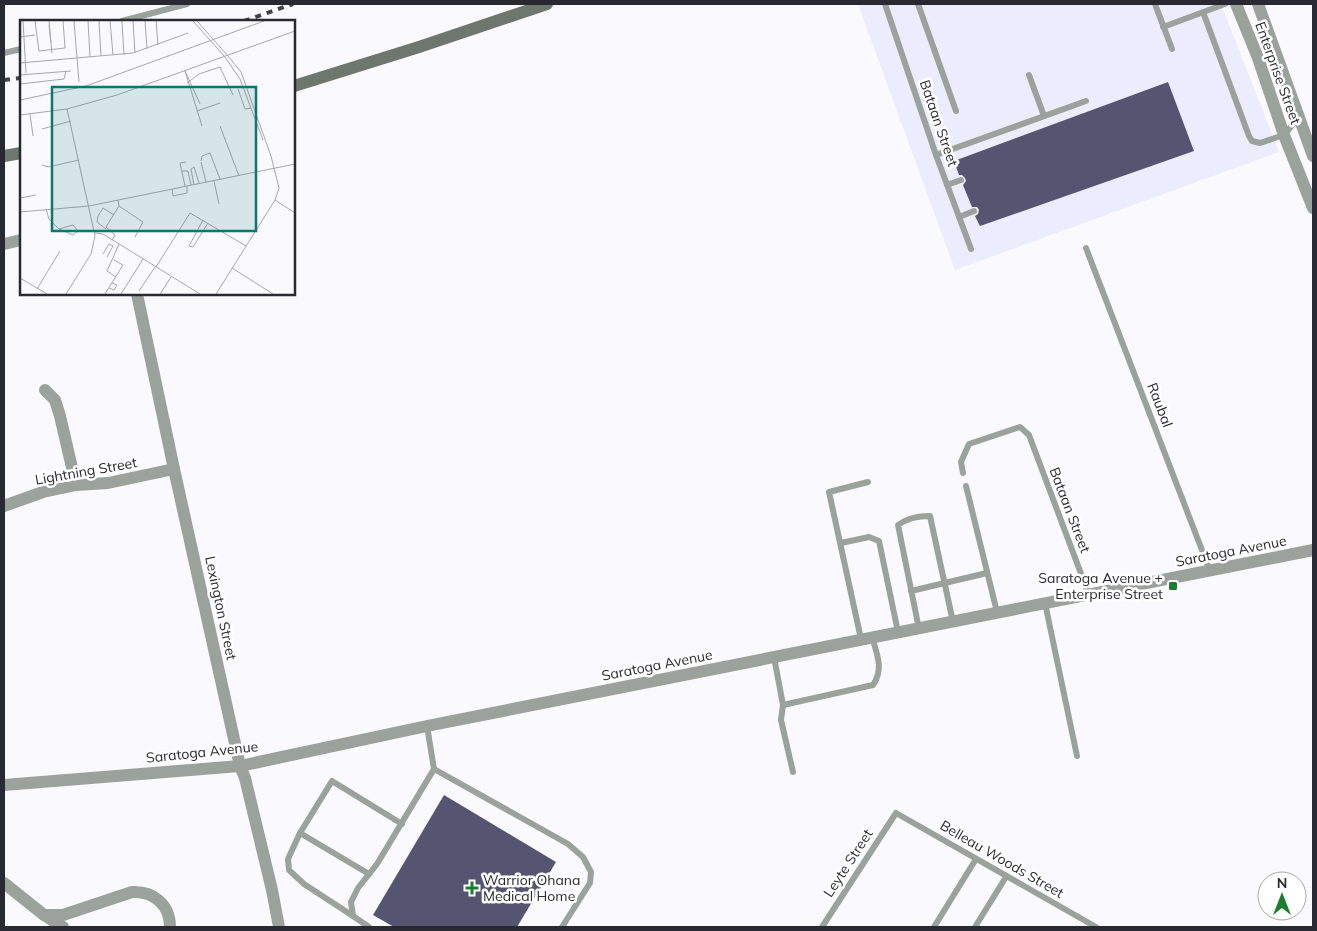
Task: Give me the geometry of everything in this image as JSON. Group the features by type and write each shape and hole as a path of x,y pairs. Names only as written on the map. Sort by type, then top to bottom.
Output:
{"main road":[{"path":"295,86 419,48 547,4"},
{"path":"4,156 20,153"}],"street":[{"name":"Enterprise Street","path":"1236,4 1258,58 1284,135 1313,208"},
{"name":"Enterprise Street","path":"1258,4 1313,156"},
{"path":"4,244 20,240"},
{"name":"Lexington Street","path":"137,295 240,766 272,890 279,927"},
{"path":"44,390 55,400 76,486"},
{"name":"Lightning Street","path":"4,506 43,492 108,483 174,469"},
{"name":"Saratoga Avenue","path":"4,785 240,766 427,726 1313,550"},
{"path":"4,883 44,915 63,927"},
{"path":"44,915 63,915 132,892 138,892 151,894 162,902 168,913 170,927"}],"lane":[{"path":"126,20 187,4"},
{"name":"Bataan Street","path":"885,4 936,156 971,249"},
{"path":"918,4 956,111"},
{"path":"1155,4 1172,49"},
{"path":"1164,27 1225,4"},
{"path":"1204,12 1250,139 1260,144 1284,135 1299,117"},
{"path":"4,53 20,49"},
{"path":"1029,75 1044,116"},
{"path":"936,156 1086,101"},
{"path":"947,185 961,180"},
{"path":"959,217 974,211"},
{"name":"Raubal","path":"1086,248 1210,571"},
{"name":"Bataan Street","path":"963,473 961,462 969,444 1020,427 1029,435 1089,595"},
{"path":"783,704 873,685 877,680 880,667 867,638 829,492 868,482"},
{"path":"966,486 997,612"},
{"path":"919,629 898,525 903,521 920,516 930,516 953,622"},
{"path":"841,543 869,537 879,541 898,632"},
{"path":"911,591 988,573"},
{"path":"1045,603 1077,756"},
{"path":"774,657 783,704 782,720 793,772"},
{"path":"353,916 351,902 358,888 377,864 434,769 427,726"},
{"path":"434,769 568,844 583,857 591,872 590,883 562,927"},
{"path":"369,927 304,884 289,870 288,859 300,833 332,781 402,824"},
{"name":"Belleau Woods Street","path":"896,813 1096,927"},
{"name":"Leyte Street","path":"822,927 896,813"},
{"path":"300,833 369,874"},
{"path":"934,927 976,859"},
{"path":"975,927 1006,877"}],"shaded area":[{"path":"858,4 1221,4 1279,152 955,270"}],"building":[{"path":"1168,82 1194,151 980,226 975,216 979,210 977,207 972,207 963,185 966,181 965,178 959,175 954,161"},
{"path":"444,795 556,862 517,927 394,927 373,915"}],"railway":[{"path":"247,20 293,4"},
{"path":"4,80 20,78"}],"place":[{"name":"Saratoga Avenue + Enterprise Street","path":"1173,586"},
{"name":"Warrior Ohana Medical Home","path":"472,888"}]}
